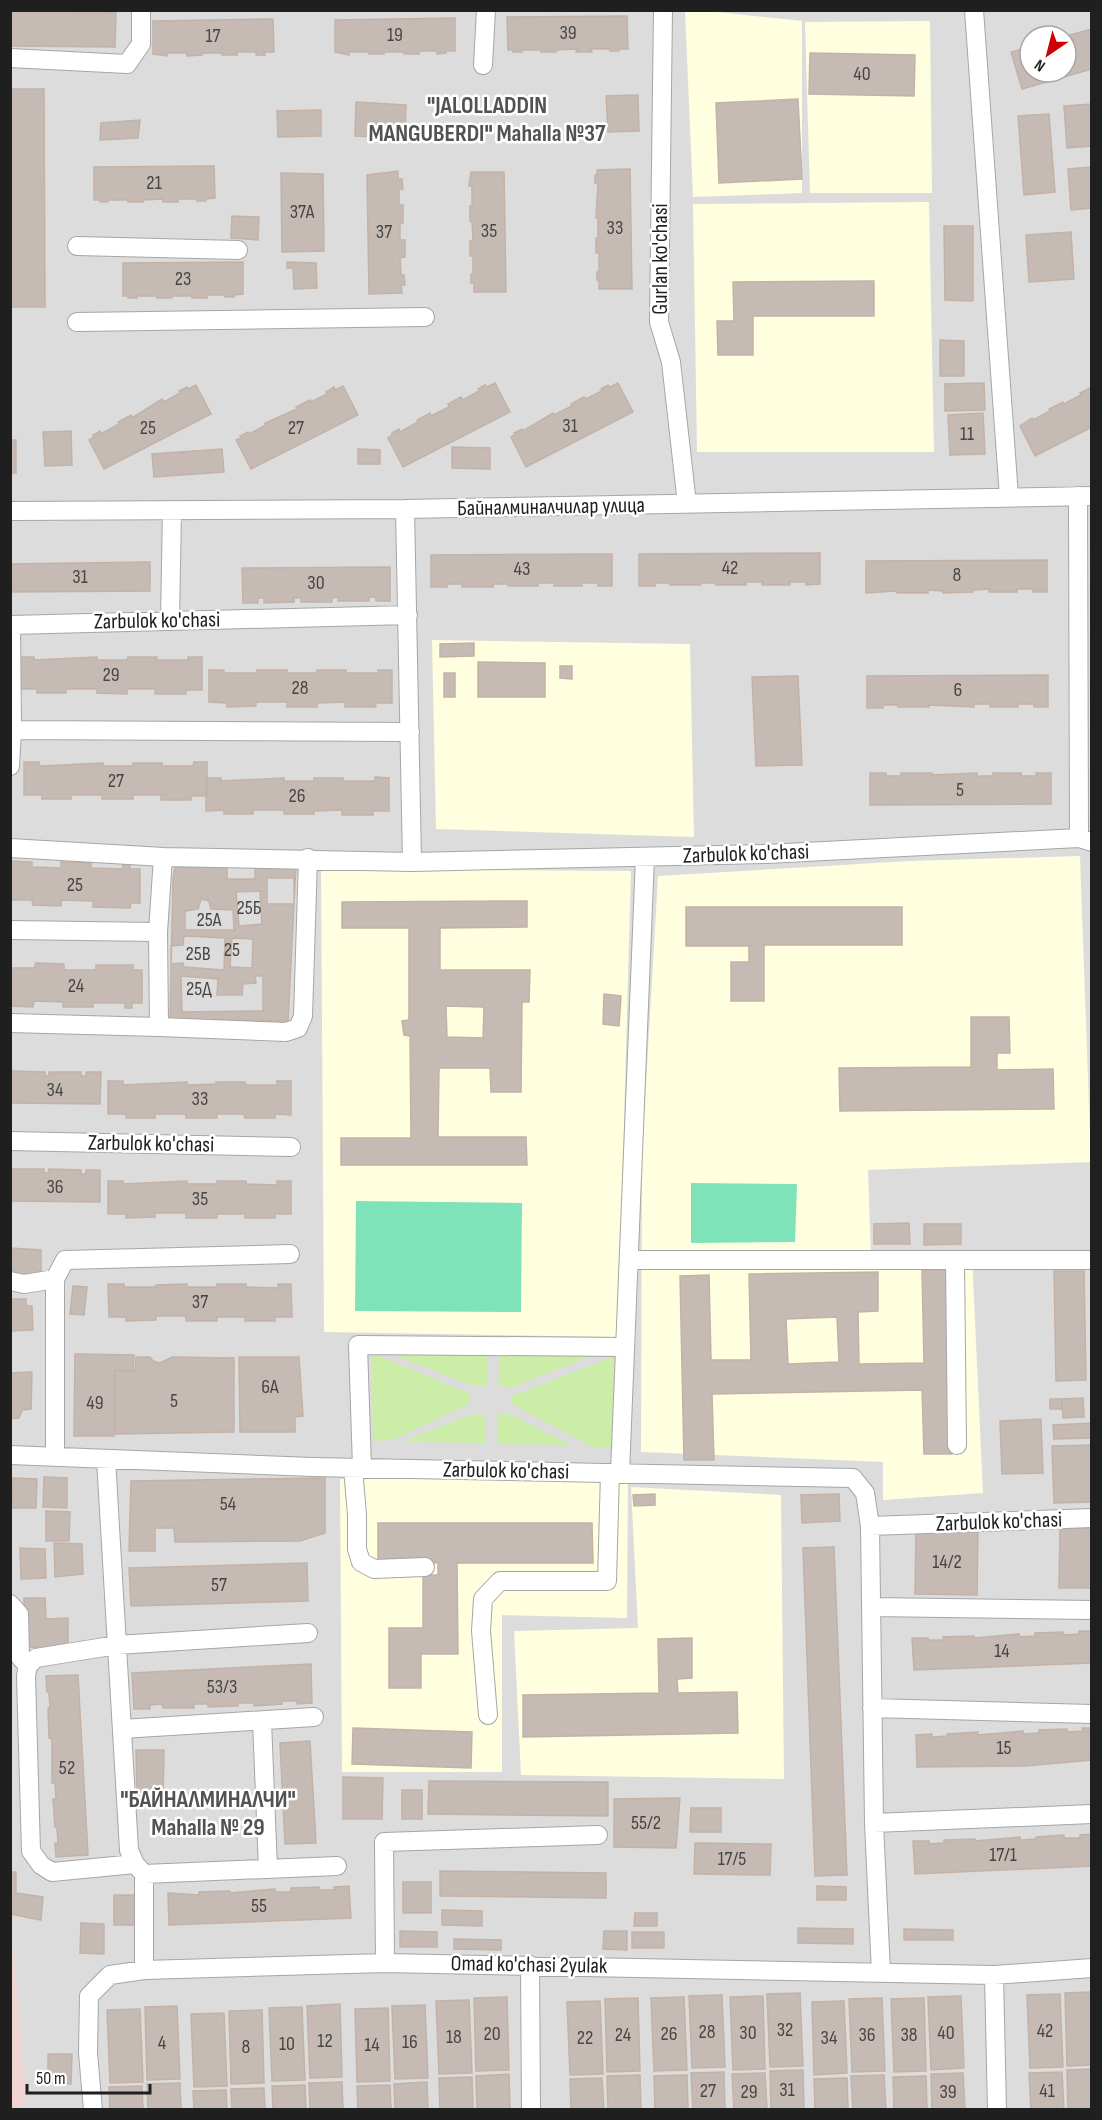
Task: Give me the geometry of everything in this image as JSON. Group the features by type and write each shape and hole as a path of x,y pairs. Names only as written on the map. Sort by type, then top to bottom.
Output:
{"street":[{"path":"10,58 128,64 141,44 141,10"},
{"path":"483,65 486,10"},
{"name":"Gurlan ko'chasi","path":"663,10 659,322 671,362 687,504"},
{"path":"974,10 1009,497"},
{"path":"77,246 238,250"},
{"path":"76,322 424,317"},
{"name":"Байналминалчилар улица","path":"10,511 405,509 1085,496"},
{"name":"Zarbulok ko'chasi","path":"10,848 163,857 308,858 412,862 777,854 1085,840 1085,496"},
{"path":"405,509 412,862"},
{"path":"170,621 172,510"},
{"name":"Zarbulok ko'chasi","path":"10,766 11,625 408,615"},
{"path":"12,730 410,732"},
{"path":"159,1027 158,932 163,857"},
{"path":"488,1715 481,1631 483,1599 500,1581 607,1581 625,1347 645,857"},
{"path":"10,1023 286,1032 298,1028 303,1016 308,858"},
{"path":"10,930 158,932"},
{"name":"Zarbulok ko'chasi","path":"10,1141 291,1147"},
{"path":"55,1456 55,1279 65,1260 290,1254"},
{"path":"629,1260 1092,1260"},
{"path":"955,1260 957,1445"},
{"path":"10,1281 24,1284 55,1279"},
{"path":"425,1567 374,1569 360,1562 357,1549 358,1345 625,1347"},
{"name":"Zarbulok ko'chasi","path":"10,1455 357,1468 854,1478 865,1493 870,1526 874,1823 881,1973"},
{"path":"106,1459 129,1850 140,1869 144,1970"},
{"name":"Zarbulok ko'chasi","path":"870,1526 1092,1518"},
{"path":"10,1604 19,1614 20,1657 28,1666"},
{"path":"871,1607 1092,1610"},
{"path":"308,1633 117,1645 36,1658 28,1666 26,1676 31,1851 41,1865 52,1872 337,1866"},
{"path":"872,1708 1092,1714"},
{"path":"122,1729 314,1717"},
{"path":"262,1720 268,1869"},
{"path":"874,1823 1092,1814"},
{"path":"385,1963 384,1842 598,1835"},
{"name":"Omad ko'chasi 2yulak","path":"93,2109 88,2053 89,1995 110,1975 144,1970 385,1963 994,1975 1092,1968"},
{"path":"530,1965 531,2109"},
{"path":"994,1975 998,2109"}],"shaded area":[{"path":"11,11 1091,11 1091,2109 11,2110"},
{"path":"685,11 707,11 802,21 802,193 693,197"},
{"path":"930,21 932,193 810,193 805,22"},
{"path":"929,202 934,452 697,452 693,204"},
{"path":"432,640 690,644 694,837 436,829"},
{"path":"1080,856 1091,1162 868,1170 871,1257 972,1256 983,1493 883,1500 883,1462 641,1452 642,1153 658,876 910,861"},
{"path":"321,869 631,871 618,1337 324,1332"},
{"path":"628,1477 627,1618 502,1615 502,1772 342,1772 340,1479"},
{"path":"631,1487 781,1495 784,1779 521,1775 514,1631 638,1628"},
{"path":"10,1945 13,1946 26,2101 18,2110 10,2109"}],"green space":[{"path":"691,1183 797,1184 795,1242 691,1243"},
{"path":"356,1201 522,1203 521,1312 355,1311"},
{"path":"500,1347 603,1351 511,1388 498,1385"},
{"path":"488,1349 487,1385 473,1386 391,1354"},
{"path":"371,1353 469,1393 469,1404 392,1440 373,1441"},
{"path":"615,1356 611,1448 594,1448 512,1404 512,1396"},
{"path":"497,1413 510,1414 571,1445 497,1444"},
{"path":"472,1414 486,1415 485,1443 402,1442"}],"building":[{"path":"10,11 116,12 115,47 10,46"},
{"path":"627,16 628,49 610,51 610,49 591,49 592,52 576,52 577,49 556,50 556,52 508,50 507,17"},
{"path":"455,18 455,51 437,54 437,51 419,51 419,54 349,52 349,55 335,52 335,20"},
{"path":"273,19 274,52 264,52 265,55 256,55 256,52 237,52 237,55 202,53 202,55 187,56 187,53 167,53 167,56 153,54 153,21"},
{"path":"1092,29 1092,69 1078,73 1078,33"},
{"path":"1018,50 1018,76 1011,52"},
{"path":"810,53 915,55 914,96 809,94"},
{"path":"1021,84 1040,84 1022,89"},
{"path":"10,89 44,89 45,307 10,307"},
{"path":"638,95 639,131 608,132 606,96"},
{"path":"798,99 802,179 719,183 716,103"},
{"path":"356,102 406,105 405,138 355,136"},
{"path":"1092,104 1092,146 1067,148 1064,106"},
{"path":"321,110 321,136 278,137 277,111"},
{"path":"1049,114 1055,192 1024,195 1018,116"},
{"path":"140,120 138,138 100,140 101,123"},
{"path":"214,166 215,198 205,199 206,201 178,199 178,202 163,202 163,199 143,200 143,202 108,200 108,202 100,202 100,200 94,200 94,167"},
{"path":"1092,167 1092,208 1071,210 1068,169"},
{"path":"630,169 632,289 599,289 597,272 599,272 599,253 596,253 598,183 595,183 595,175 597,175 597,170"},
{"path":"398,171 398,179 402,179 403,189 399,189 399,205 403,205 400,240 405,240 405,257 400,258 401,275 404,275 405,285 401,285 402,293 369,294 367,175"},
{"path":"471,172 504,172 506,292 474,292 474,283 471,283 471,274 473,274 473,256 470,256 470,241 473,241 472,221 470,221 472,186 469,186"},
{"path":"281,173 323,174 324,251 282,252"},
{"path":"232,216 259,217 258,240 231,238"},
{"path":"944,226 973,226 973,301 945,300"},
{"path":"1071,232 1074,279 1029,282 1026,235"},
{"path":"243,262 243,294 234,295 234,297 207,295 207,298 137,296 137,298 128,298 128,296 123,296 123,263"},
{"path":"287,262 316,263 317,288 294,289 293,268 287,268"},
{"path":"874,281 874,316 753,316 753,355 718,355 717,321 734,321 733,282"},
{"path":"940,340 964,341 964,376 940,376"},
{"path":"495,383 510,412 403,467 388,438 392,433 399,429 400,432 430,413 431,416 449,407 448,404 461,397 463,400 485,385 487,387"},
{"path":"618,383 633,412 526,467 511,437 515,435 514,433 522,429 523,431 553,413 554,415 572,406 571,404 584,397 586,399 602,391 601,389 608,385 610,387"},
{"path":"984,383 985,410 945,411 945,384"},
{"path":"196,385 211,414 104,469 89,440 94,437 93,435 100,431 101,434 119,424 118,422 131,415 132,418 162,399 164,402 180,393 179,391"},
{"path":"343,386 358,415 251,469 236,440 241,438 240,436 248,432 249,434 266,425 265,423 297,409 296,407 327,394 326,392 334,387 335,390"},
{"path":"1092,387 1092,427 1035,456 1020,426"},
{"path":"983,413 985,454 950,455 948,415"},
{"path":"71,431 72,465 45,466 43,432"},
{"path":"10,440 16,440 16,473 10,473"},
{"path":"452,447 490,448 490,469 452,468"},
{"path":"222,449 224,472 154,477 152,454"},
{"path":"358,449 380,450 380,464 358,464"},
{"path":"820,553 820,584 806,585 806,582 790,582 790,585 762,585 762,582 746,582 746,585 655,583 655,586 639,586 639,554"},
{"path":"612,554 612,586 598,586 598,583 582,583 582,586 554,586 554,583 538,583 538,586 493,584 493,587 462,587 462,584 447,584 447,587 431,587 431,555"},
{"path":"1047,560 1047,592 1017,589 1017,592 989,592 989,589 943,593 943,591 928,590 928,593 897,593 897,591 866,593 866,561"},
{"path":"150,562 150,591 10,592 10,564"},
{"path":"390,567 390,601 376,601 376,597 369,597 369,601 338,601 338,597 332,598 332,602 301,602 301,598 294,598 294,602 264,603 264,598 258,598 258,603 243,603 242,568"},
{"path":"474,643 474,656 440,657 440,644"},
{"path":"19,657 34,657 34,660 97,657 97,660 127,660 128,657 157,657 156,660 188,660 188,657 202,657 202,690 186,690 186,694 155,694 155,689 127,689 127,694 97,693 97,689 66,689 66,693 37,693 37,689 19,689"},
{"path":"478,662 545,663 545,697 478,697"},
{"path":"560,666 572,666 572,679 560,678"},
{"path":"209,670 224,670 224,673 287,670 287,673 317,673 317,670 346,670 346,673 378,673 378,670 392,670 392,703 375,703 376,707 345,707 345,702 317,703 317,707 287,707 287,702 256,702 256,706 227,707 227,703 209,702"},
{"path":"444,673 455,673 455,697 444,697"},
{"path":"1048,675 1048,707 1034,707 1034,704 1018,704 1018,707 990,707 990,704 974,704 974,707 883,705 883,708 867,708 867,676"},
{"path":"798,676 802,765 756,766 752,677"},
{"path":"24,762 39,762 39,766 103,763 103,766 133,766 133,763 162,763 162,766 193,766 194,762 207,762 207,796 191,796 191,800 161,800 161,795 133,795 133,799 102,799 102,795 71,795 71,799 42,799 42,795 24,795"},
{"path":"870,773 901,776 901,773 932,773 932,775 977,773 977,776 993,776 993,773 1021,773 1021,776 1037,776 1036,773 1051,773 1051,804 870,805"},
{"path":"375,777 389,778 389,811 373,811 373,815 342,815 342,810 314,811 314,814 284,814 284,810 253,810 253,814 224,814 224,810 206,811 206,778 221,778 221,781 284,778 284,781 314,781 314,778 343,778 343,781 375,781"},
{"path":"10,861 32,862 32,867 61,868 61,862 91,863 91,868 123,869 123,864 130,864 130,869 140,869 140,903 131,903 130,908 93,907 93,901 61,900 61,906 33,905 32,900 10,900"},
{"path":"227,865 255,865 255,879 227,879"},
{"path":"296,865 288,1021 170,1020 175,867"},
{"path":"267,878 294,878 294,904 267,904"},
{"path":"260,891 262,924 239,926 236,892"},
{"path":"201,899 209,901 211,909 233,910 234,930 185,930 185,911 198,909"},
{"path":"527,901 527,927 440,928 440,970 530,970 529,1002 522,1002 521,1092 491,1092 490,1068 439,1068 438,1137 526,1137 527,1165 341,1165 341,1138 411,1138 410,1036 404,1035 402,1021 409,1020 409,928 342,928 342,902","holes":["446,1006 484,1007 483,1038 447,1037"]},
{"path":"686,907 902,907 902,945 764,945 764,1001 731,1001 731,962 749,962 749,946 686,946"},
{"path":"184,936 225,938 224,970 184,967 183,963 171,964 171,946 183,945"},
{"path":"232,938 253,939 252,968 230,967"},
{"path":"36,963 64,964 64,970 96,970 96,965 133,965 133,970 142,970 142,1003 132,1003 132,1008 125,1008 125,1003 93,1003 93,1007 63,1007 63,1002 34,1001 33,1007 10,1006 10,968 34,968"},
{"path":"181,976 218,979 217,995 242,995 243,984 256,983 255,976 263,976 263,1011 182,1012"},
{"path":"604,994 621,996 619,1026 603,1024"},
{"path":"971,1017 1009,1017 1010,1053 997,1053 997,1070 1053,1069 1054,1109 840,1111 839,1068 971,1067"},
{"path":"11,1071 45,1072 45,1076 49,1076 49,1072 81,1072 81,1076 86,1076 86,1072 101,1072 100,1104 10,1103"},
{"path":"108,1081 123,1081 123,1085 245,1082 246,1085 277,1085 277,1081 291,1081 291,1115 275,1114 275,1118 245,1118 244,1114 217,1114 217,1118 186,1118 186,1114 155,1114 155,1118 126,1118 126,1114 108,1114"},
{"path":"11,1169 44,1169 44,1173 48,1173 49,1169 81,1170 81,1174 86,1174 86,1170 100,1170 100,1202 10,1201"},
{"path":"108,1181 123,1181 123,1184 187,1181 187,1184 217,1184 217,1181 246,1181 246,1184 277,1185 277,1181 291,1181 291,1214 275,1214 275,1218 245,1218 245,1214 217,1214 217,1218 186,1218 186,1213 155,1213 155,1217 126,1218 126,1214 108,1214"},
{"path":"909,1223 910,1244 874,1244 874,1224"},
{"path":"924,1224 961,1224 961,1244 924,1245"},
{"path":"10,1248 41,1250 41,1278 10,1274"},
{"path":"922,1270 949,1270 952,1454 924,1454 922,1390 712,1394 714,1460 684,1460 680,1276 709,1275 711,1360 751,1360 749,1274 878,1272 878,1311 858,1312 859,1364 924,1363","holes":["837,1317 839,1362 788,1364 786,1319"]},
{"path":"1054,1271 1084,1271 1086,1380 1056,1381"},
{"path":"108,1284 124,1284 124,1287 187,1284 187,1287 217,1287 217,1284 246,1284 246,1287 278,1288 278,1284 291,1284 292,1317 275,1317 275,1321 245,1321 245,1317 217,1317 217,1321 186,1321 186,1316 156,1316 156,1320 126,1321 126,1317 109,1317"},
{"path":"73,1286 87,1287 84,1315 70,1314"},
{"path":"10,1299 26,1299 26,1306 32,1306 33,1330 10,1331"},
{"path":"75,1354 134,1355 133,1371 115,1370 114,1436 74,1436"},
{"path":"136,1357 150,1357 153,1361 160,1363 172,1357 234,1358 234,1432 115,1434 115,1371 135,1371"},
{"path":"239,1357 299,1357 303,1416 295,1417 295,1432 240,1432"},
{"path":"32,1372 31,1409 22,1410 19,1418 10,1419 10,1373"},
{"path":"1083,1398 1084,1417 1063,1418 1062,1399"},
{"path":"1050,1399 1062,1399 1062,1409 1050,1409"},
{"path":"1041,1419 1043,1473 1002,1474 1000,1421"},
{"path":"1092,1423 1092,1438 1054,1439 1053,1425"},
{"path":"1092,1445 1092,1502 1054,1503 1052,1446"},
{"path":"44,1477 67,1478 67,1508 43,1507"},
{"path":"13,1478 37,1479 36,1508 12,1508"},
{"path":"325,1478 325,1533 300,1541 175,1542 174,1528 155,1528 155,1551 129,1551 131,1481"},
{"path":"655,1494 655,1505 634,1506 633,1495"},
{"path":"839,1494 840,1521 802,1523 801,1495"},
{"path":"46,1511 70,1512 69,1541 46,1541"},
{"path":"378,1523 592,1523 593,1563 457,1563 458,1654 421,1654 421,1688 389,1688 389,1628 423,1628 423,1575 438,1575 438,1563 378,1562"},
{"path":"1060,1528 1092,1528 1092,1588 1059,1588"},
{"path":"916,1530 978,1531 977,1595 915,1594"},
{"path":"54,1543 82,1544 83,1574 55,1577"},
{"path":"834,1547 847,1875 815,1876 803,1548"},
{"path":"20,1548 45,1549 46,1578 21,1579"},
{"path":"307,1563 308,1601 131,1606 129,1568"},
{"path":"24,1598 45,1598 46,1619 68,1618 68,1648 24,1647"},
{"path":"1079,1631 1092,1631 1092,1663 914,1670 912,1638 944,1640 943,1637 974,1636 974,1638 1019,1634 1020,1637 1035,1636 1035,1633 1079,1634"},
{"path":"692,1638 692,1678 677,1679 678,1693 737,1692 738,1733 523,1737 523,1695 659,1693 658,1639"},
{"path":"311,1664 312,1703 297,1704 298,1701 282,1701 282,1704 254,1706 254,1703 238,1703 238,1706 208,1707 208,1704 194,1704 194,1708 163,1708 162,1704 150,1705 150,1709 134,1709 132,1673"},
{"path":"78,1675 88,1855 56,1857 55,1843 58,1843 53,1799 56,1799 55,1783 52,1783 52,1739 49,1738 48,1708 50,1707 46,1676"},
{"path":"353,1728 472,1732 471,1768 352,1764"},
{"path":"1082,1728 1092,1728 1092,1760 1025,1766 917,1767 916,1735 932,1734 932,1737 947,1736 947,1734 978,1732 978,1735 1023,1731 1023,1734 1039,1733 1039,1730 1083,1731"},
{"path":"310,1741 316,1843 285,1844 280,1743"},
{"path":"136,1750 164,1750 163,1798 137,1798"},
{"path":"343,1777 383,1778 382,1819 343,1819"},
{"path":"429,1781 608,1782 608,1816 428,1814"},
{"path":"402,1790 422,1790 422,1819 402,1819"},
{"path":"680,1798 676,1848 614,1847 614,1799"},
{"path":"691,1808 721,1808 721,1832 690,1832"},
{"path":"1092,1834 1092,1866 915,1874 913,1841 929,1841 929,1844 944,1843 944,1840 975,1839 975,1841 1020,1837 1020,1840 1064,1835 1064,1838 1080,1838 1080,1835"},
{"path":"695,1843 771,1844 770,1875 694,1874"},
{"path":"440,1871 606,1873 606,1898 440,1896"},
{"path":"10,1872 16,1872 16,1893 43,1897 41,1920 10,1914"},
{"path":"403,1882 431,1882 431,1913 403,1913"},
{"path":"349,1886 351,1918 169,1925 168,1893 199,1895 199,1892 230,1891 230,1893 275,1889 275,1892 291,1892 291,1888 319,1887 319,1890 335,1890 334,1887"},
{"path":"817,1886 846,1887 846,1900 817,1900"},
{"path":"114,1895 138,1895 137,1925 114,1925"},
{"path":"442,1910 482,1911 482,1926 442,1925"},
{"path":"635,1913 657,1913 657,1926 634,1926"},
{"path":"81,1923 104,1924 104,1954 80,1953"},
{"path":"798,1928 853,1929 853,1944 798,1943"},
{"path":"904,1929 953,1930 953,1940 904,1940"},
{"path":"400,1931 437,1932 437,1947 400,1947"},
{"path":"604,1931 627,1931 627,1950 603,1949"},
{"path":"632,1932 664,1932 664,1948 632,1948"},
{"path":"454,1939 501,1940 501,1950 454,1949"},
{"path":"1092,1992 1092,2065 1067,2066 1065,1993"},
{"path":"800,1993 803,2066 770,2067 767,1994"},
{"path":"1060,1994 1063,2067 1030,2068 1027,1995"},
{"path":"722,1995 725,2067 692,2068 689,1996"},
{"path":"763,1996 765,2069 733,2070 730,1997"},
{"path":"961,1996 964,2068 931,2070 928,1997"},
{"path":"507,1997 509,2070 476,2071 474,1998"},
{"path":"684,1997 687,2070 654,2071 651,1998"},
{"path":"638,1998 640,2071 607,2072 605,1999"},
{"path":"882,1998 885,2071 852,2072 849,1999"},
{"path":"924,1998 926,2071 894,2072 891,1999"},
{"path":"469,2000 472,2073 439,2074 436,2001"},
{"path":"600,2001 603,2074 570,2075 567,2002"},
{"path":"844,2001 847,2073 814,2075 812,2002"},
{"path":"340,2004 342,2077 310,2078 307,2006"},
{"path":"425,2005 428,2078 395,2079 392,2006"},
{"path":"177,2006 180,2079 147,2080 145,2007"},
{"path":"302,2007 305,2080 272,2081 269,2008"},
{"path":"388,2008 390,2081 357,2082 355,2009"},
{"path":"140,2009 143,2082 110,2083 107,2010"},
{"path":"262,2010 264,2083 231,2084 229,2011"},
{"path":"224,2013 227,2086 194,2087 191,2014"},
{"path":"48,2054 72,2054 71,2084 48,2083"},
{"path":"1092,2069 1092,2110 1068,2110 1067,2070"},
{"path":"803,2070 804,2110 771,2110 770,2071"},
{"path":"724,2072 725,2110 693,2110 691,2073"},
{"path":"1062,2072 1064,2110 1031,2110 1029,2073"},
{"path":"765,2073 767,2110 734,2110 732,2074"},
{"path":"963,2073 965,2110 932,2110 931,2074"},
{"path":"509,2074 510,2110 477,2110 476,2076"},
{"path":"640,2075 641,2110 608,2110 607,2076"},
{"path":"687,2075 688,2110 655,2110 654,2076"},
{"path":"884,2075 886,2110 853,2110 851,2076"},
{"path":"926,2076 927,2110 894,2110 893,2077"},
{"path":"472,2077 473,2110 440,2110 439,2078"},
{"path":"602,2078 604,2110 571,2110 570,2079"},
{"path":"847,2078 848,2110 815,2110 814,2079"},
{"path":"342,2082 343,2110 310,2110 309,2083"},
{"path":"427,2082 428,2110 395,2110 394,2084"},
{"path":"180,2083 181,2110 148,2110 147,2084"},
{"path":"305,2085 306,2110 273,2110 272,2086"},
{"path":"390,2085 391,2110 358,2110 357,2086"},
{"path":"142,2086 143,2110 110,2110 109,2087"},
{"path":"264,2088 265,2110 232,2110 231,2089"},
{"path":"226,2090 227,2110 194,2110 193,2091"}],"district":[{"name":"\"JALOLLADDIN MANGUBERDI\" Mahalla №37","path":"487,119"},
{"name":"\"БАЙНАЛМИНАЛЧИ\" Mahalla № 29","path":"208,1813"}]}
